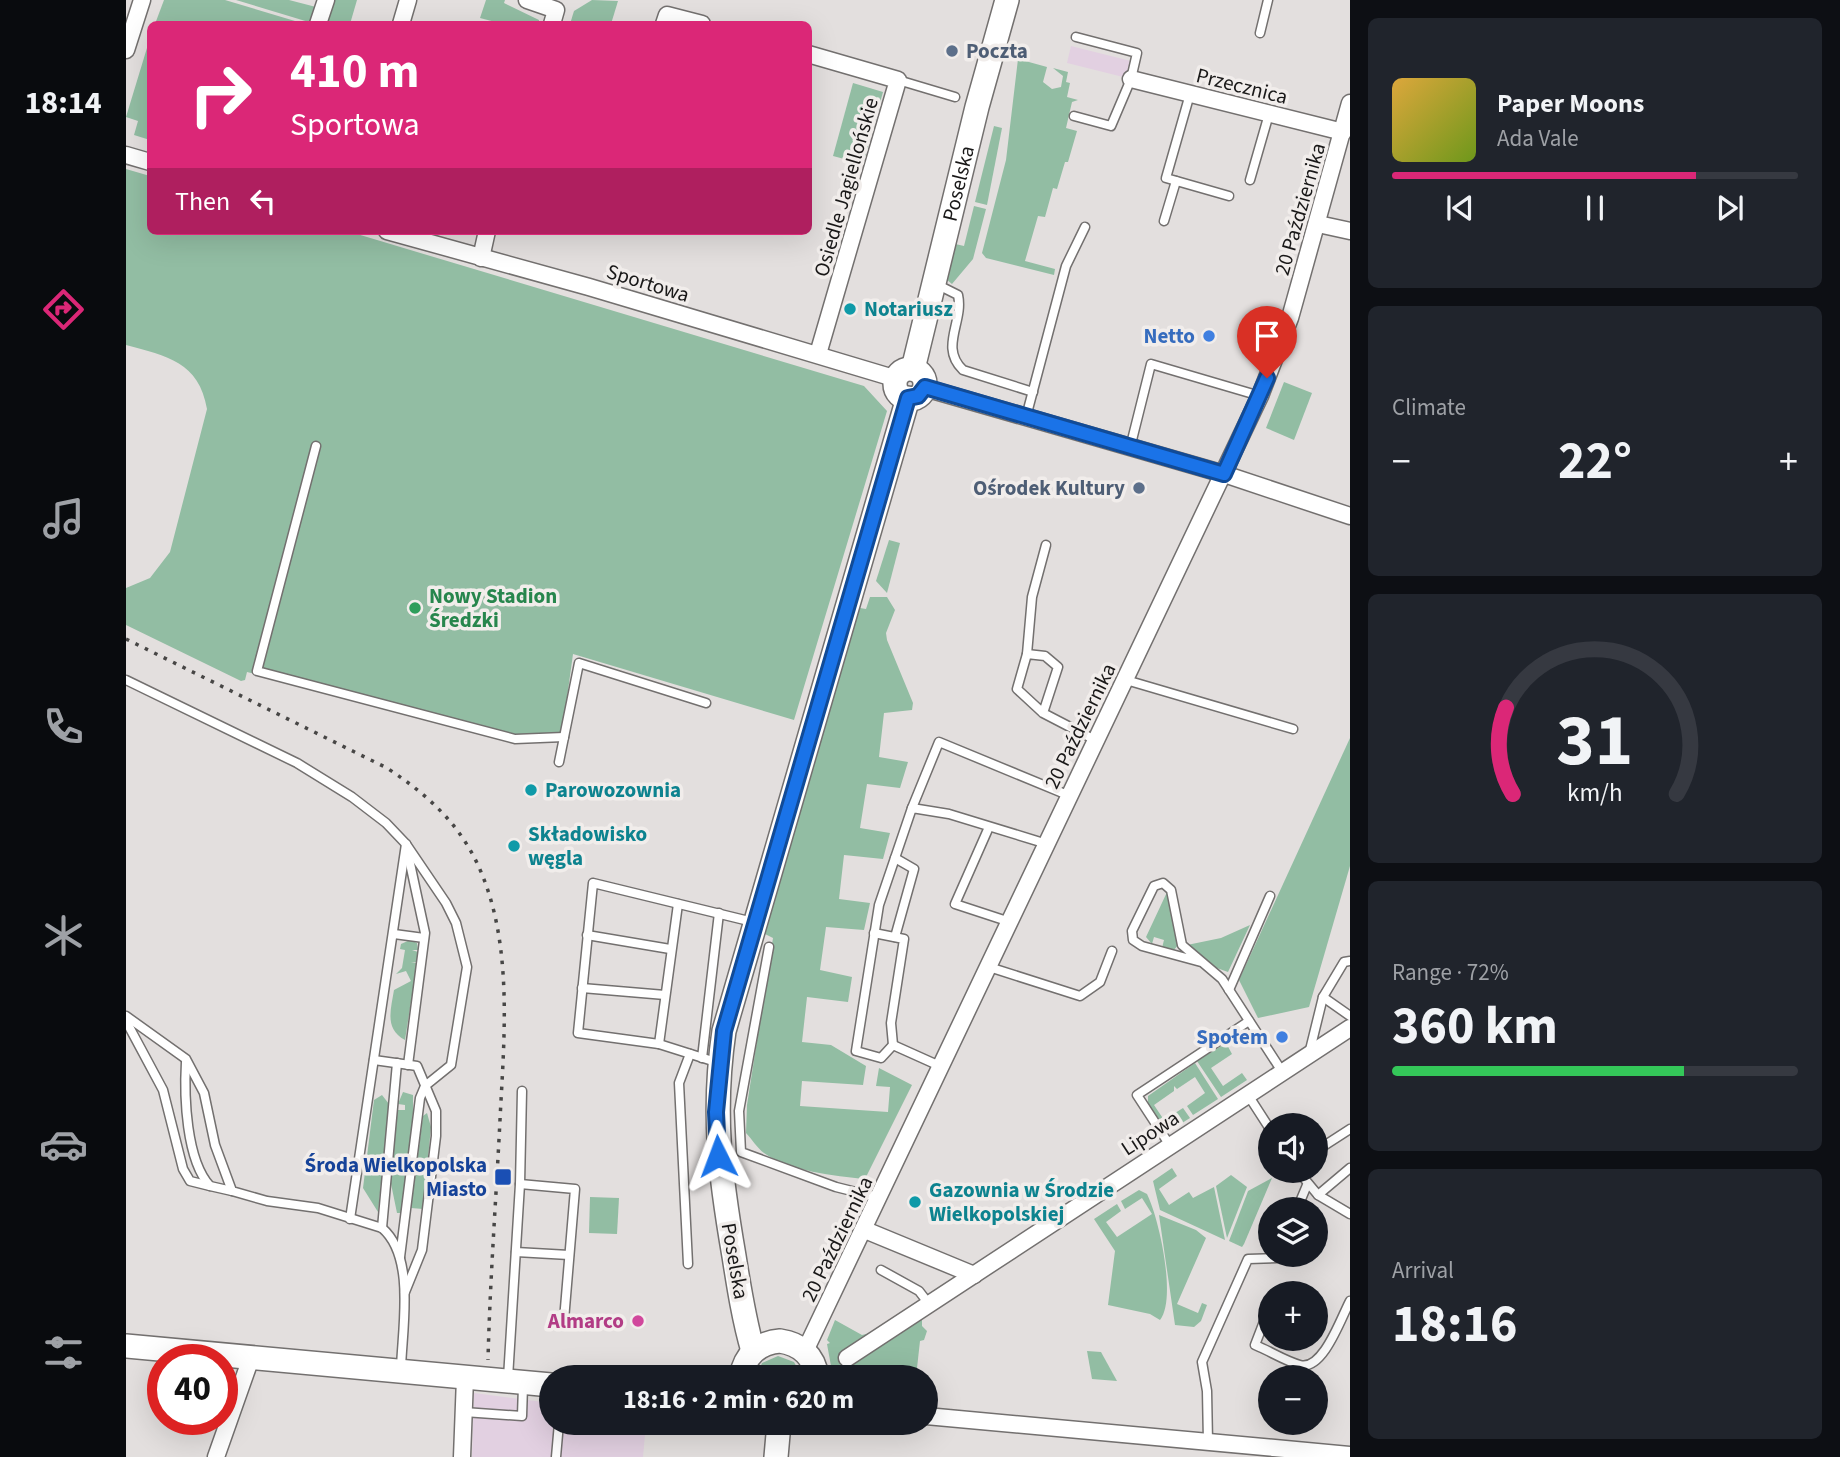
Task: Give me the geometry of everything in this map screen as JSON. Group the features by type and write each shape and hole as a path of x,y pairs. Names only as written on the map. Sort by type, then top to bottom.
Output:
{"street":[{"path":"126,50 142,0"},
{"path":"319,21 326,0"},
{"path":"402,21 408,0"},
{"path":"527,0 556,10 553,21"},
{"name":"Poselska","path":"753,1351 741,1298 718,1156 711,1061 724,1031 756,923 911,384 1002,3"},
{"path":"665,21 667,15 690,21"},
{"name":"Osiedle Jagiellońskie","path":"812,55 898,80 818,354"},
{"name":"Przecznica","path":"1131,79 1343,132"},
{"name":"20 Października","path":"805,1351 865,1230 1260,396 1282,342 1318,224 1350,103"},
{"path":"126,155 147,161"},
{"path":"1318,224 1350,231"},
{"name":"Sportowa","path":"415,235 481,258 818,354 1130,449 1224,474 1350,516"},
{"path":"481,258 486,235"},
{"name":"Lipowa","path":"847,1358 1169,1144 1350,1028"},
{"path":"865,1230 974,1275"},
{"path":"744,1365 753,1351 780,1341 805,1351 814,1365"},
{"path":"126,1346 539,1384"},
{"path":"216,1457 251,1358"},
{"path":"463,1457 466,1378"},
{"path":"938,1417 1350,1455"},
{"path":"776,1457 778,1435"}],"lane":[{"path":"1260,33 1268,0"},
{"path":"1073,116 1111,126 1131,79 1137,53 1076,37"},
{"path":"898,80 955,97"},
{"path":"1190,94 1166,178 1229,197"},
{"path":"1250,180 1269,114"},
{"path":"1164,221 1176,181"},
{"path":"1026,416 1066,266 1085,227"},
{"path":"935,283 958,295 960,305 951,346 955,363 963,370 1033,392"},
{"path":"1130,449 1151,364 1260,396"},
{"path":"316,446 257,671 515,739 564,737"},
{"path":"1046,545 1032,597 1027,653 1017,689 1043,713 1097,741"},
{"path":"1027,653 1045,656 1058,667 1043,713"},
{"path":"559,762 579,663 706,702"},
{"path":"126,680 297,763 352,797 386,823 406,844 446,903 456,923 467,967 451,1065 425,1086 420,1098 400,1257"},
{"path":"1126,680 1293,729"},
{"path":"874,933 904,939 891,1023 893,1045 881,1058 856,1051 874,933 879,905 912,807 939,742 1070,796"},
{"path":"912,807 949,814 1046,844"},
{"path":"989,827 955,904 1010,922"},
{"path":"350,1219 406,844"},
{"path":"406,844 424,938 408,1065"},
{"path":"895,858 914,869 895,937"},
{"path":"719,913 711,1061 659,1044 578,1033 593,883 719,913 756,923"},
{"path":"1201,961 1142,946 1133,940 1132,931 1154,886 1163,883 1171,890 1182,945 1201,961 1222,979 1283,1073"},
{"path":"1228,990 1270,895"},
{"path":"659,1044 678,904"},
{"path":"394,933 424,938"},
{"path":"587,935 670,949"},
{"path":"769,947 739,1111 741,1152 836,1187 880,1198"},
{"path":"989,967 1080,996 1100,982 1112,951"},
{"path":"1308,1057 1323,997 1344,962 1350,961"},
{"path":"899,970 909,972"},
{"path":"582,988 665,995"},
{"path":"1323,997 1350,1016"},
{"path":"126,1018 187,1059 204,1093 215,1145 232,1191"},
{"path":"126,1018 163,1090 183,1169 190,1181 267,1201 318,1208 382,1228 396,1245 404,1295 401,1372"},
{"path":"1169,1144 1137,1095 1249,1021"},
{"path":"893,1045 942,1067"},
{"path":"688,1264 679,1083 690,1054"},
{"path":"187,1059 184,1097 197,1161 210,1185"},
{"path":"374,1060 416,1066 436,1111 436,1136 422,1250 404,1295"},
{"path":"382,1228 397,1063"},
{"path":"464,1412 522,1416 515,1382 516,1252 522,1091"},
{"path":"1248,1095 1260,1113"},
{"path":"1328,1143 1350,1129"},
{"path":"1318,1195 1350,1168"},
{"path":"520,1184 575,1189 564,1320"},
{"path":"1302,1197 1307,1185 1318,1195 1350,1214"},
{"path":"516,1252 569,1255"},
{"path":"1208,1442 1207,1391 1202,1362 1248,1259 1258,1259"},
{"path":"881,1270 919,1291 929,1304"},
{"path":"1328,1344 1350,1301"},
{"path":"1268,1351 1302,1366 1313,1364 1325,1351"},
{"path":"556,1457 558,1435"}],"shaded area":[{"path":"1071,46 1135,62 1131,79 1067,63"},
{"path":"474,1393 539,1401 539,1435 645,1435 643,1457 472,1457"}],"green space":[{"path":"164,0 225,0 295,21 156,21"},
{"path":"236,0 289,0 316,7 312,21"},
{"path":"329,0 357,0 351,21 323,21"},
{"path":"486,0 505,0 504,3 539,21 492,21 480,18"},
{"path":"592,0 618,1 612,21 571,21 574,11"},
{"path":"147,48 147,139 134,135 138,121 126,117"},
{"path":"1018,59 1047,67 1043,82 1052,89 1061,87 1063,76 1053,68 1068,72 1066,82 1070,83 1067,97 1078,100 1072,102 1066,128 1077,131 1068,162 1065,162 1057,189 1053,188 1045,217 1038,216 1025,261 1055,269 1054,275 986,258 982,253 1006,160"},
{"path":"853,83 883,92 863,164 833,156"},
{"path":"994,126 1002,128 987,205 975,202"},
{"path":"126,169 147,175 147,235 360,235 864,386 887,411 794,720 573,654 562,734 497,737 247,672 245,680 241,681 126,625 126,588 150,578 170,552 207,409 197,381 179,363 126,345"},
{"path":"974,206 986,209 973,259 952,284 946,279 951,243 964,246"},
{"path":"1284,382 1312,393 1294,440 1266,428"},
{"path":"889,540 900,543 887,593 876,581"},
{"path":"870,597 887,597 895,610 886,633 887,640 913,703 912,710 884,713 879,757 908,762 900,788 867,784 860,828 890,833 883,859 844,855 839,899 870,903 864,930 826,927 820,970 852,977 848,1002 807,997 802,1042 831,1045 866,1066 863,1085 802,1081 800,1106 888,1112 890,1087 876,1086 879,1068 912,1085 865,1179 813,1172 786,1164 764,1153 746,1133 747,1105 773,938 761,932 775,884 786,860 843,649 851,637 860,608 866,609"},
{"path":"1350,738 1350,866 1309,1007 1258,1018 1239,980"},
{"path":"1168,890 1179,944 1173,951 1162,948 1164,940 1154,937 1152,944 1146,937"},
{"path":"1250,925 1228,972 1214,967 1187,945 1221,938"},
{"path":"410,940 417,943 418,950 412,950 418,952 417,962 411,962 417,963 405,1040 394,1030 390,1018 394,990 411,981 406,971 396,974 402,968 405,950 400,949 401,944"},
{"path":"1226,1043 1232,1054 1211,1068 1223,1086 1242,1073 1247,1080 1221,1097 1197,1061"},
{"path":"1195,1063 1218,1099 1193,1115 1187,1106 1205,1093 1195,1077 1177,1089 1174,1086 1174,1091 1154,1105 1164,1120 1183,1108 1190,1118 1166,1133 1148,1104 1148,1096"},
{"path":"403,1092 413,1095 413,1112 403,1213 397,1213 390,1179 397,1110 405,1110 405,1105 398,1104"},
{"path":"382,1095 389,1104 378,1212 363,1188 374,1100"},
{"path":"427,1113 431,1127 423,1209 411,1208 423,1116"},
{"path":"1172,1168 1177,1176 1159,1189 1169,1205 1189,1192 1193,1198 1214,1187 1225,1240 1160,1210 1153,1181"},
{"path":"1231,1175 1247,1187 1227,1238 1216,1186"},
{"path":"1263,1183 1270,1183 1264,1197 1258,1197 1258,1211 1242,1247 1229,1241 1248,1191"},
{"path":"1139,1190 1147,1194 1152,1205 1161,1239 1167,1295 1165,1310 1160,1320 1150,1314 1108,1305 1115,1251 1094,1219 1117,1204 1121,1211 1106,1222 1117,1237 1152,1214 1142,1198 1125,1209 1121,1201"},
{"path":"590,1197 619,1198 617,1234 589,1233"},
{"path":"1159,1215 1196,1230 1206,1238 1177,1304 1198,1313 1202,1303 1207,1305 1201,1321 1194,1327 1175,1325"},
{"path":"835,1320 862,1335 922,1320 922,1326 927,1331 924,1340 920,1341 917,1365 831,1365 827,1344 830,1343 827,1340"},
{"path":"1087,1351 1101,1352 1117,1381 1092,1379"},
{"path":"778,1356 796,1365 761,1365"}],"railway":[{"path":"126,639 387,768 439,809 460,834 477,863 497,924 504,990 488,1360"}],"place":[{"name":"Poczta","path":"952,51"},
{"name":"Notariusz","path":"850,309"},
{"name":"Netto","path":"1209,336"},
{"name":"Ośrodek Kultury","path":"1139,488"},
{"name":"Nowy Stadion Średzki","path":"415,608"},
{"name":"Parowozownia","path":"531,790"},
{"name":"Składowisko węgla","path":"514,846"},
{"name":"Społem","path":"1282,1037"},
{"name":"Środa Wielkopolska Miasto","path":"503,1177"},
{"name":"Gazownia w Środzie Wielkopolskiej","path":"915,1202"},
{"name":"Almarco","path":"638,1321"}],"route":[{"path":"718,1156 716,1112 724,1031 908,398 918,396 925,387 1130,449 1224,474 1267,378"}]}
